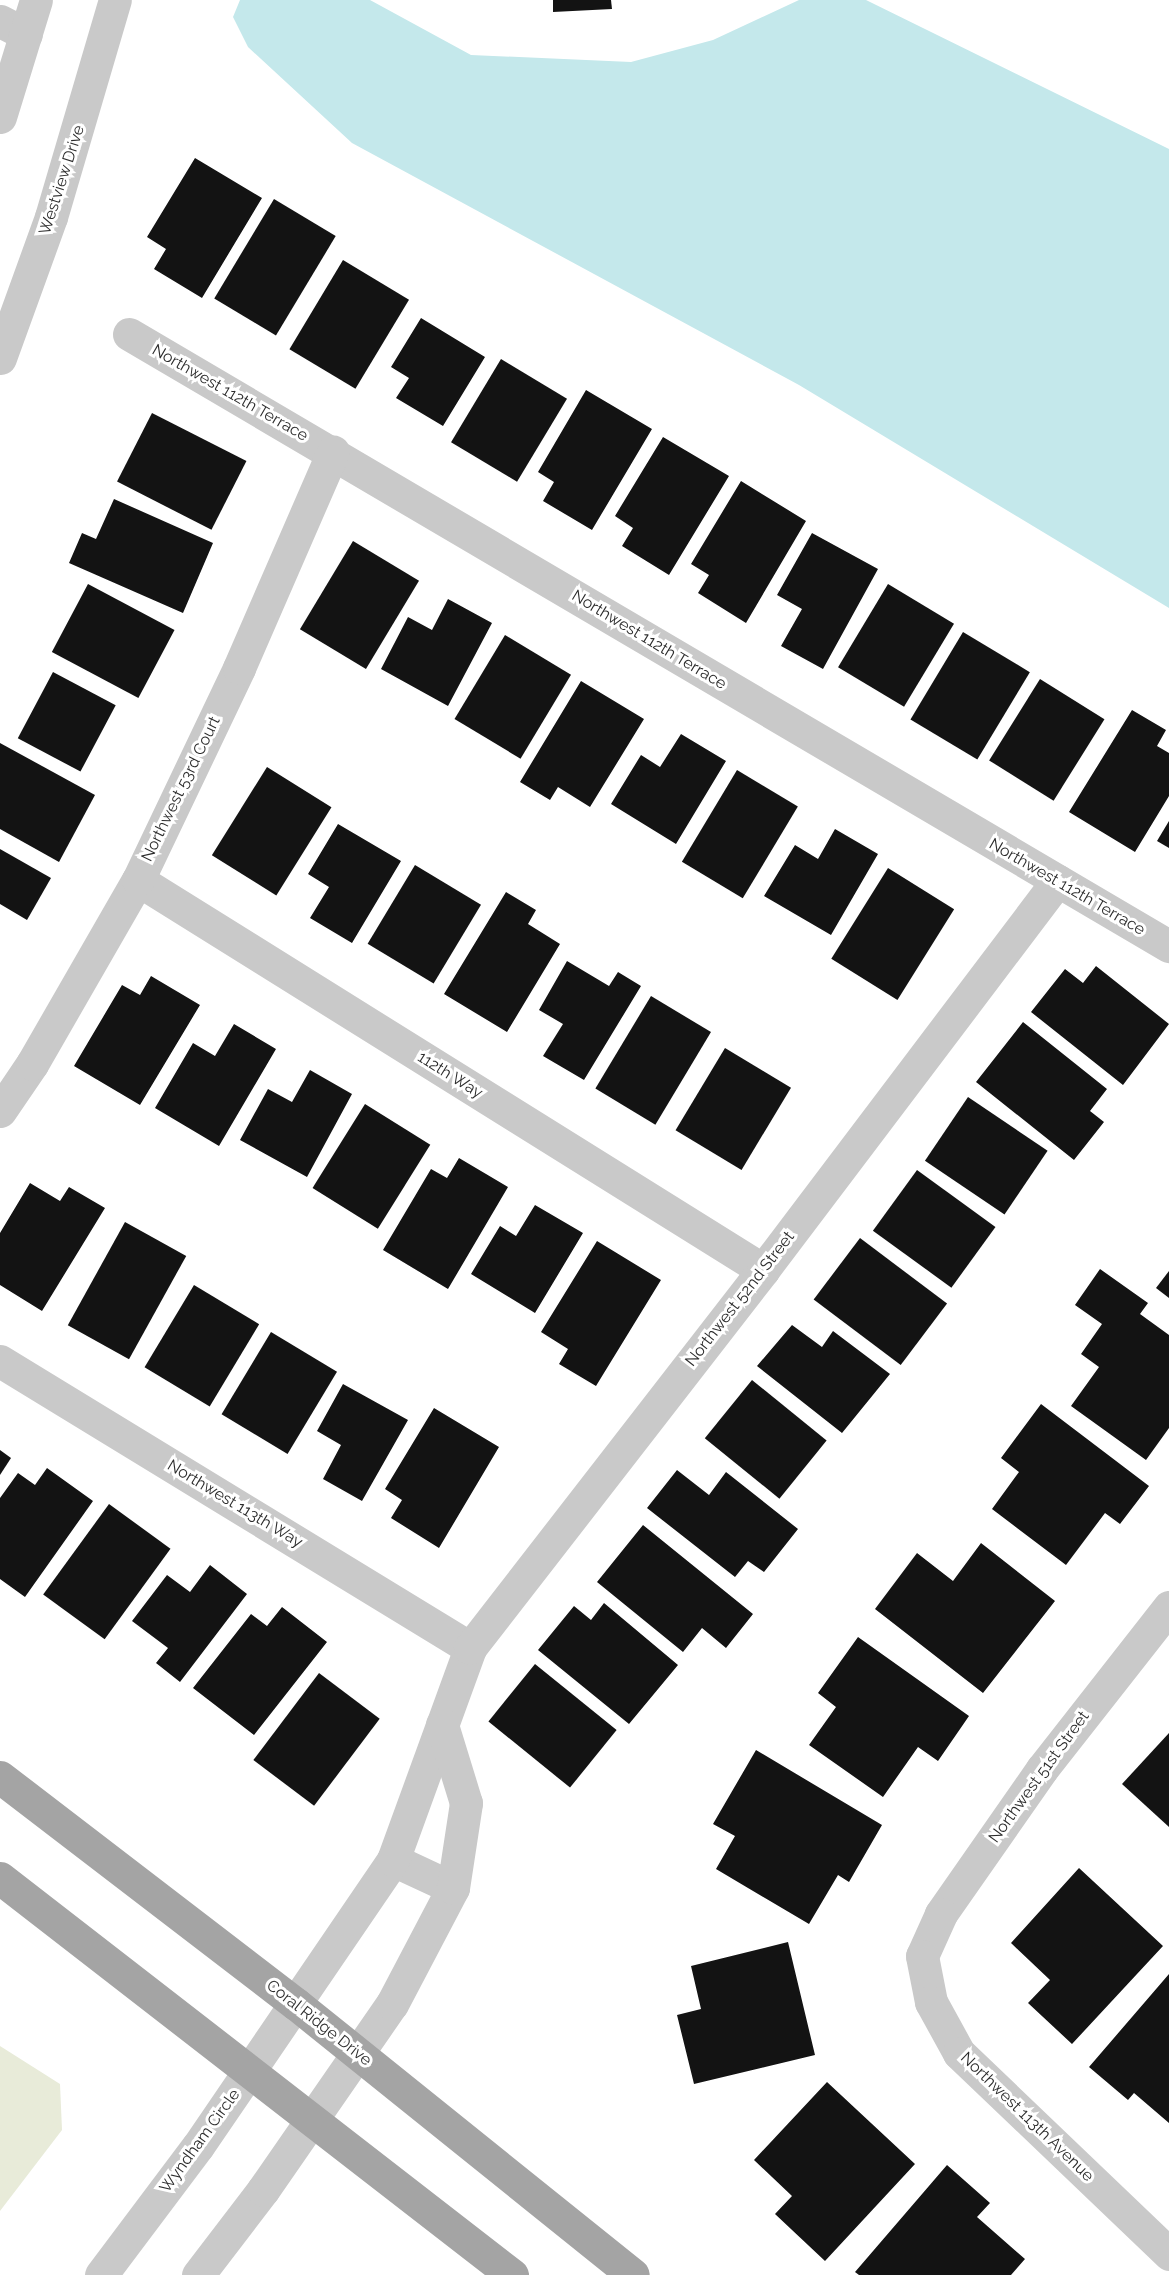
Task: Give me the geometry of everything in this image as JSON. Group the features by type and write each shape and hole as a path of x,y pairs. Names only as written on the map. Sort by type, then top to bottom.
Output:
{"main road":[{"name":"Coral Ridge Drive","path":"0,1777 296,2004 633,2275"},
{"path":"0,1878 313,2118 512,2275"}],"street":[{"path":"0,117 13,28 36,0"},
{"name":"Westview Drive","path":"0,358 51,217 115,0"},
{"name":"Northwest 112th Terrace","path":"129,334 1169,946"},
{"name":"Northwest 53rd Court","path":"0,1111 32,1064 138,880 239,668 333,452"},
{"name":"112th Way","path":"138,880 763,1270"},
{"name":"Northwest 52nd Street","path":"296,2004 393,1860 470,1648 763,1270 1057,881"},
{"name":"Northwest 113th Way","path":"0,1361 470,1648"},
{"name":"Northwest 51st Street","path":"922,1956 941,1914 1042,1769 1169,1607"},
{"path":"198,2275 313,2118 399,1993 453,1888 466,1803 442,1725"},
{"path":"393,1860 453,1888"},
{"name":"Northwest 113th Avenue","path":"922,1956 931,2002 959,2053 1169,2254"},
{"name":"Wyndham Circle","path":"101,2275 296,2004"}],"green space":[{"path":"0,2046 60,2084 62,2130 0,2211"}],"water":[{"path":"240,0 370,0 471,55 631,62 713,40 799,0 866,0 1169,149 1169,608 799,385 352,143 248,47 233,17"}],"building":[{"path":"553,0 611,0 612,9 553,12"},
{"path":"195,158 262,198 202,298 154,269 166,249 147,237"},
{"path":"274,199 336,236 276,336 214,298"},
{"path":"343,260 409,300 355,389 289,349"},
{"path":"421,318 485,357 443,426 396,398 409,378 391,367"},
{"path":"501,359 567,399 517,482 451,442"},
{"path":"586,390 652,429 592,530 543,501 554,482 538,472"},
{"path":"152,413 246,461 211,530 117,482"},
{"path":"663,437 729,476 669,575 622,546 633,528 615,516"},
{"path":"741,481 806,521 746,623 698,593 709,575 691,564"},
{"path":"114,499 213,543 183,613 69,563 82,533 96,539"},
{"path":"812,533 878,569 823,669 781,646 802,609 777,595"},
{"path":"353,541 419,581 366,669 300,629"},
{"path":"88,584 175,630 138,698 52,652"},
{"path":"888,584 954,624 904,707 838,667"},
{"path":"448,599 492,623 448,706 381,669 408,617 432,630"},
{"path":"963,632 1030,672 977,760 910,719"},
{"path":"505,635 571,675 521,759 455,719"},
{"path":"53,672 116,705 80,772 18,738"},
{"path":"1040,679 1104,719 1054,801 989,760"},
{"path":"581,681 644,719 590,807 558,787 550,800 520,782"},
{"path":"1132,710 1166,730 1157,746 1169,753 1169,796 1135,852 1069,812"},
{"path":"681,734 726,761 676,844 611,804 641,755 660,767"},
{"path":"0,743 95,795 59,862 0,829"},
{"path":"267,767 331,807 276,895 212,855"},
{"path":"737,770 798,807 743,898 682,862"},
{"path":"1169,821 1169,848 1157,841"},
{"path":"338,824 401,861 352,943 310,918 329,887 308,874"},
{"path":"835,829 878,854 831,935 764,896 795,845 818,859"},
{"path":"0,849 51,878 27,920 0,904"},
{"path":"415,865 481,905 434,984 368,944"},
{"path":"888,868 954,909 897,1000 831,959"},
{"path":"506,892 536,910 528,924 560,944 507,1032 444,994"},
{"path":"567,961 609,986 618,972 641,986 584,1080 543,1056 563,1024 539,1010"},
{"path":"1096,966 1169,1024 1123,1085 1031,1012 1065,969 1083,983"},
{"path":"151,976 200,1005 140,1105 74,1066 122,985 140,995"},
{"path":"651,996 711,1032 655,1125 595,1089"},
{"path":"1023,1022 1107,1089 1090,1111 1104,1122 1074,1160 976,1082"},
{"path":"234,1024 276,1049 219,1146 155,1108 193,1043 215,1056"},
{"path":"725,1048 791,1088 742,1170 676,1130"},
{"path":"310,1070 352,1094 307,1177 240,1140 268,1089 292,1102"},
{"path":"968,1097 1048,1151 1005,1215 925,1161"},
{"path":"365,1104 430,1145 378,1229 313,1188"},
{"path":"459,1158 508,1187 448,1289 383,1250 431,1169 447,1178"},
{"path":"917,1170 995,1227 951,1288 873,1231"},
{"path":"30,1183 60,1201 69,1187 105,1208 42,1311 0,1285 0,1233"},
{"path":"535,1205 583,1233 535,1313 471,1274 500,1226 516,1236"},
{"path":"125,1222 186,1256 129,1359 68,1325"},
{"path":"860,1238 947,1304 901,1365 814,1299"},
{"path":"597,1241 661,1280 596,1386 559,1364 568,1349 541,1332"},
{"path":"1100,1269 1148,1303 1140,1314 1169,1335 1169,1428 1146,1460 1071,1406 1099,1367 1081,1354 1102,1324 1075,1305"},
{"path":"1169,1271 1169,1298 1156,1288"},
{"path":"194,1285 259,1324 210,1406 145,1367"},
{"path":"792,1325 822,1347 833,1331 890,1374 842,1433 757,1366"},
{"path":"271,1332 337,1372 288,1454 222,1414"},
{"path":"752,1380 827,1440 779,1499 705,1438"},
{"path":"343,1384 408,1420 362,1501 323,1479 341,1445 317,1431"},
{"path":"1041,1404 1149,1486 1120,1524 1105,1513 1066,1565 992,1509 1019,1472 1001,1458"},
{"path":"434,1408 499,1447 439,1548 391,1518 402,1500 385,1489"},
{"path":"0,1450 11,1458 0,1475"},
{"path":"47,1468 93,1501 25,1597 0,1579 0,1498 18,1473 35,1485"},
{"path":"677,1470 709,1495 726,1472 798,1529 764,1572 748,1561 735,1577 647,1508"},
{"path":"109,1504 170,1549 105,1639 43,1595"},
{"path":"643,1525 753,1614 726,1648 702,1628 683,1652 597,1582"},
{"path":"981,1543 1055,1601 983,1693 875,1609 917,1553 953,1581"},
{"path":"210,1565 247,1594 180,1682 156,1663 168,1648 132,1621 167,1575 190,1592"},
{"path":"604,1603 678,1665 629,1724 538,1650 574,1606 591,1620"},
{"path":"282,1607 327,1642 254,1735 193,1688 251,1614 267,1626"},
{"path":"858,1637 969,1716 938,1761 918,1747 883,1797 809,1745 836,1707 818,1693"},
{"path":"535,1664 617,1730 570,1788 488,1722"},
{"path":"319,1673 380,1719 314,1806 253,1760"},
{"path":"1169,1733 1169,1827 1122,1784"},
{"path":"756,1750 882,1825 849,1882 838,1875 809,1924 716,1869 735,1836 713,1824"},
{"path":"1079,1868 1163,1946 1072,2044 1028,2003 1050,1980 1011,1943"},
{"path":"788,1942 815,2055 694,2084 677,2015 701,2009 691,1966"},
{"path":"1169,1974 1169,2123 1134,2093 1128,2100 1089,2067"},
{"path":"827,2082 915,2164 825,2261 775,2214 792,2196 754,2160"},
{"path":"947,2165 990,2203 977,2217 1025,2259 1011,2275 859,2275 855,2272"}]}
